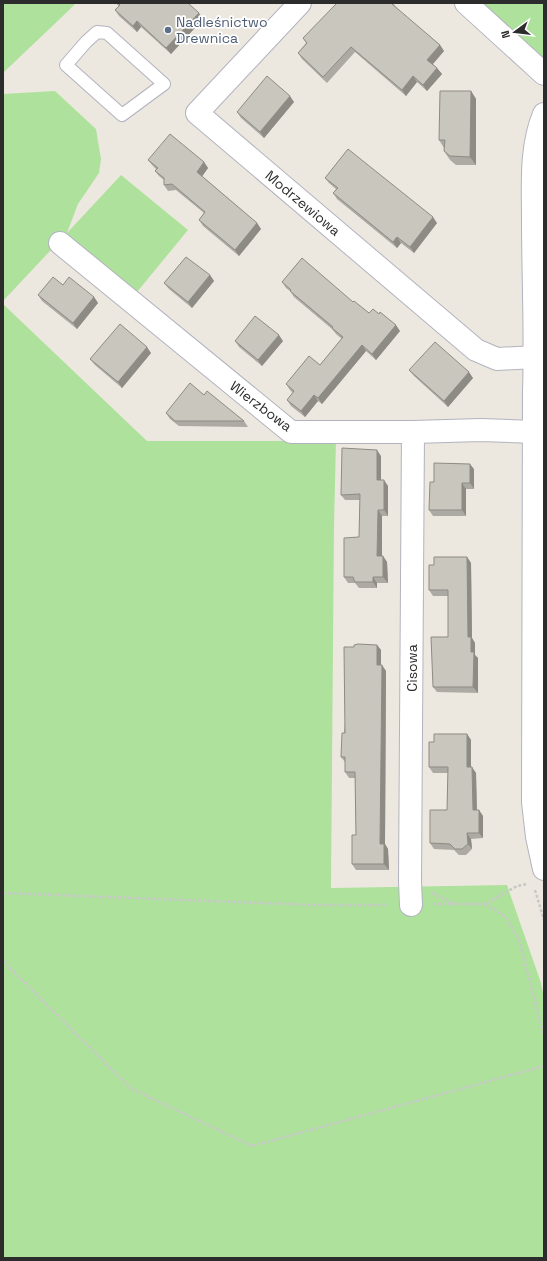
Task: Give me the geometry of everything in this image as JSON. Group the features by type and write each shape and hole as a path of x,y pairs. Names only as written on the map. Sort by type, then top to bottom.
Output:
{"street":[{"name":"Modrzewiowa","path":"300,3 197,113 476,350 496,359 535,357"},
{"path":"466,3 544,74"},
{"path":"539,876 540,836 533,802 539,579 534,432 535,357 533,163 536,142 544,114"},
{"name":"Wierzbowa","path":"60,243 291,432 413,432 481,430 534,432"},
{"name":"Cisowa","path":"411,905 413,432"}],"lane":[{"path":"97,32 107,33 164,84 122,115 66,65 97,32"}],"path":[{"path":"3,893 314,905 484,904 539,876 544,920"},
{"path":"484,904 505,916 519,940 544,1036"},
{"path":"3,961 130,1088 252,1146 544,1066"}],"green space":[{"path":"3,3 76,3 3,73"},
{"path":"480,3 544,3 544,60"},
{"path":"55,91 96,129 101,159 99,173 78,204 67,233 121,175 188,230 137,292 66,234 3,301 3,94"},
{"path":"3,304 147,441 336,441 331,888 507,885 541,983 544,997 544,1258 3,1258"}],"building":[{"name":"Nadleśnictwo Drewnica","path":"118,3 188,3 199,13 166,48 137,21 133,26 115,10 120,5"},
{"path":"337,3 393,3 392,4 440,45 427,60 437,68 423,85 413,76 402,90 351,47 323,77 298,53 307,43 303,38"},
{"path":"267,76 290,96 260,132 237,112"},
{"path":"440,91 471,91 470,157 450,156 444,151 445,140 439,140"},
{"path":"170,134 204,162 197,172 257,223 235,250 199,220 205,212 172,184 164,185 164,178 155,171 158,168 148,160"},
{"path":"348,149 433,217 410,247 397,237 393,242 333,193 338,188 325,178"},
{"path":"186,257 210,275 188,302 164,283"},
{"path":"302,258 353,302 354,301 369,313 373,309 379,314 380,312 396,325 372,354 362,345 318,398 314,395 301,411 287,400 294,391 286,384 309,356 320,365 343,337 290,291 291,290 282,282"},
{"path":"53,277 63,285 69,277 94,297 73,323 38,295"},
{"path":"255,316 279,335 258,360 235,341"},
{"path":"120,324 147,347 118,382 90,359"},
{"path":"435,342 469,372 444,401 409,370"},
{"path":"190,383 204,395 207,391 244,421 175,421 166,413"},
{"path":"342,448 377,450 377,480 384,480 384,510 378,510 377,556 383,556 383,577 373,577 373,582 355,582 353,577 344,577 344,538 359,537 360,494 341,495"},
{"path":"434,463 470,464 470,483 462,483 462,510 429,510 430,482 434,482"},
{"path":"434,557 467,557 468,637 471,637 471,652 474,652 473,687 433,687 431,637 448,637 448,590 429,590 429,565 434,565"},
{"path":"354,645 377,645 377,665 382,665 380,844 384,844 384,864 352,864 352,835 356,835 355,772 345,772 345,757 341,757 342,733 345,733 344,647 354,647"},
{"path":"434,734 467,734 467,767 472,767 473,810 479,810 479,833 467,833 468,844 462,849 455,849 450,844 430,843 430,810 447,810 448,767 429,767 429,742 434,742"}],"place":[{"name":"Nadleśnictwo Drewnica","path":"168,30"}]}
